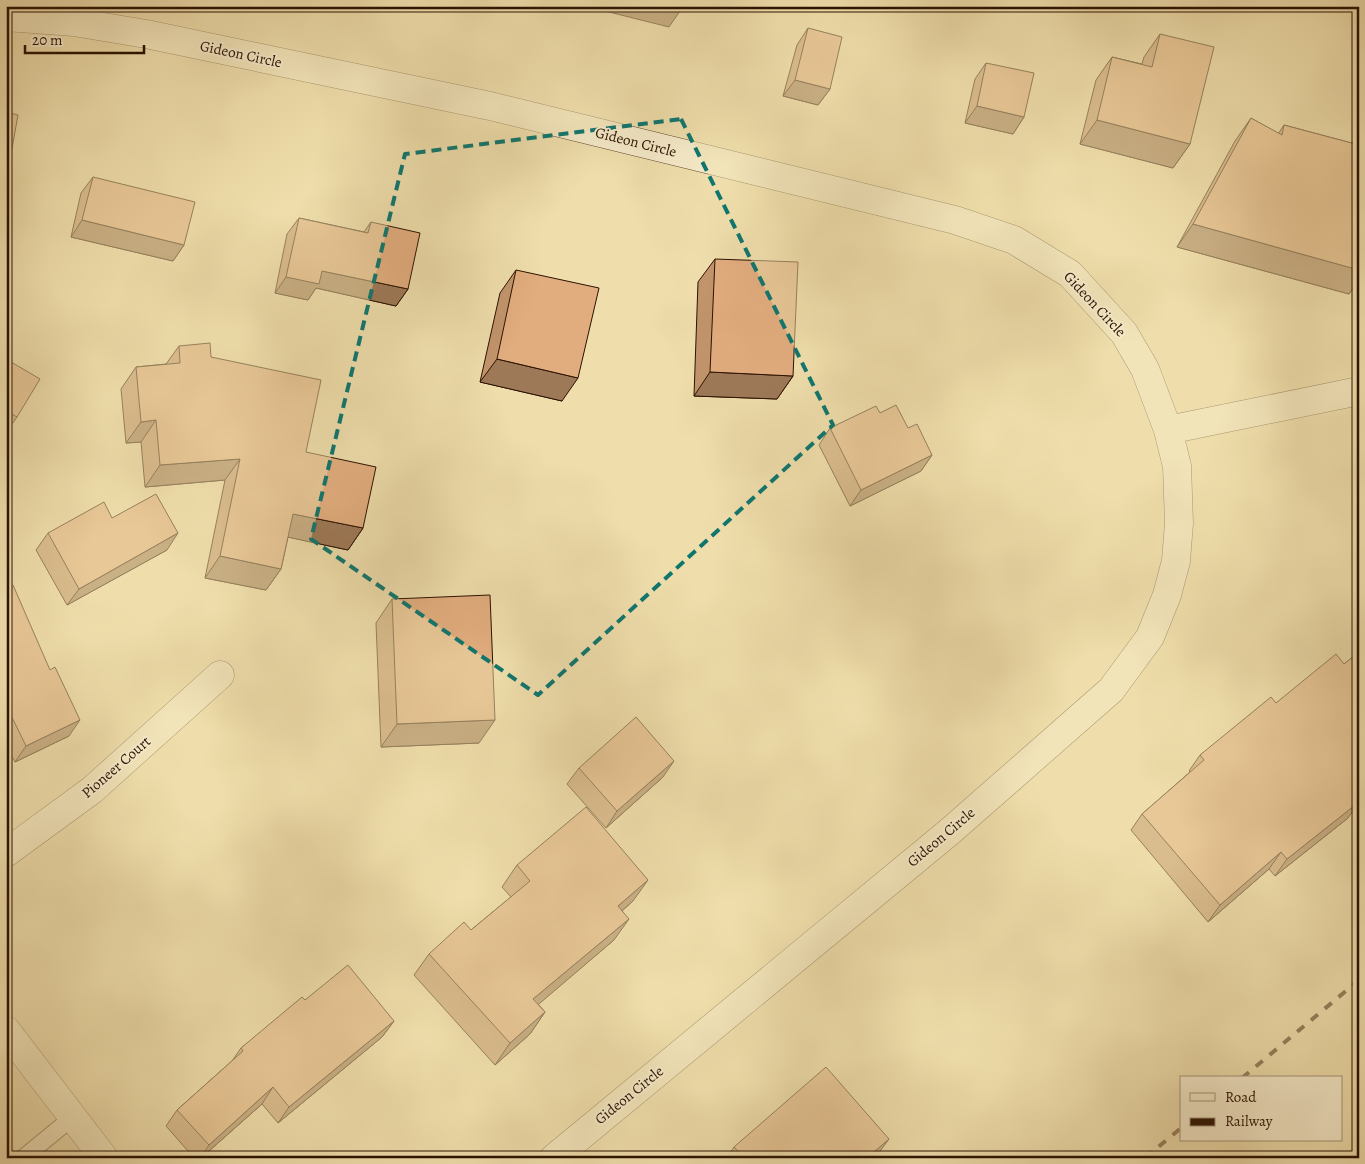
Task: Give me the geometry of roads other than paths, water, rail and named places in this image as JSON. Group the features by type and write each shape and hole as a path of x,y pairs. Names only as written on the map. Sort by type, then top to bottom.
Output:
{"street":[{"name":"Gideon Circle","path":"6,17 74,22 146,34 490,106 955,220 1014,240 1070,274 1124,333 1145,369 1168,430 1177,466 1179,523 1176,561 1167,595 1150,637 1111,690 948,833 554,1158"},
{"path":"1168,430 1359,391"},
{"name":"Pioneer Court","path":"6,853 92,790 220,675"},
{"path":"6,1030 104,1158"}],"lane":[{"path":"23,1158 73,1117"}],"railway":[{"path":"1244,1076 1359,980"},
{"path":"1145,1158 1180,1129"}]}
